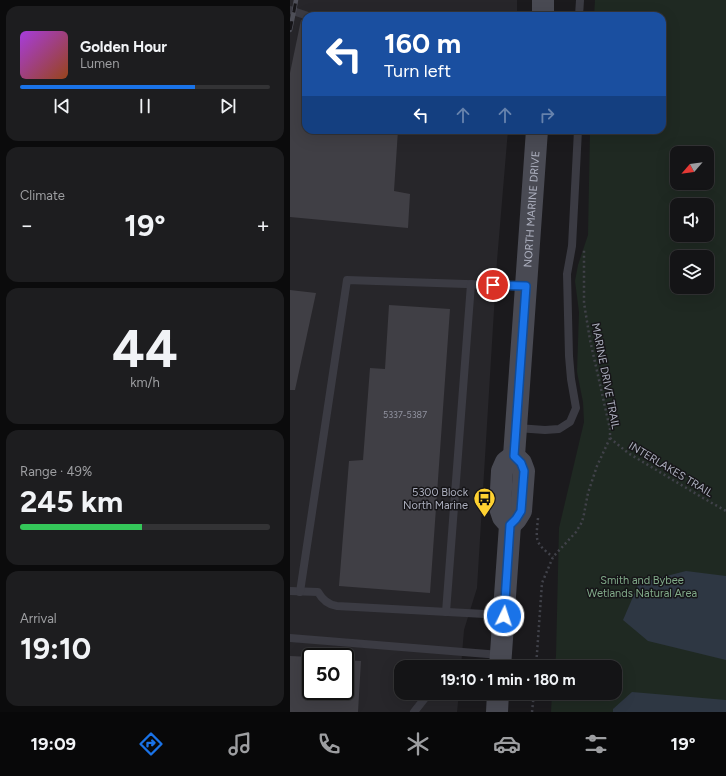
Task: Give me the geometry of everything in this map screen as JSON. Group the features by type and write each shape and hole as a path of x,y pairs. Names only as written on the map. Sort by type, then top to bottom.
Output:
{"main road":[{"path":"543,0 543,12"},
{"name":"NORTH MARINE DRIVE","path":"500,660 510,525 500,508 502,471 506,462 514,456 536,134"},
{"path":"497,712 498,700"}],"lane":[{"path":"579,12 580,0"},
{"path":"290,10 302,14"},
{"path":"516,428 545,430 559,429 570,422 576,408 569,356 567,274 572,246 578,134"},
{"path":"300,592 347,280 526,286"},
{"path":"446,612 471,284"},
{"path":"290,591 318,592 322,598 334,606 504,616"},
{"path":"290,638 491,660"},
{"path":"414,712 423,700"}],"path":[{"name":"MARINE DRIVE TRAIL","path":"536,660 542,583 553,557 576,532 582,522 588,493 597,466 610,438 610,429 590,340 584,303"},
{"name":"INTERLAKES TRAIL","path":"610,438 628,453 726,511"},
{"path":"538,512 536,538 542,549 553,557"},
{"path":"532,712 533,700"}],"shaded area":[{"path":"290,0 517,0 517,12 302,12 302,134 508,134 497,261 477,588 464,630 462,660 394,660 394,700 458,700 457,712 290,712"}],"green space":[{"name":"Smith and Bybee Wetlands Natural Area","path":"595,0 726,0 726,712 551,712 552,700 622,700 622,660 556,660 559,528 584,422 583,402 577,372 579,312 575,281 578,265 588,235 590,134 666,134 666,12 594,12"}],"water":[{"path":"686,571 726,576 726,660 648,641 623,620 639,583"},
{"path":"632,692 726,700 726,712 613,712 613,709"}],"building":[{"path":"302,20 302,134 398,134 394,191 410,194 408,228 290,217 290,73"},
{"path":"290,290 316,293 295,390 290,390"},
{"path":"389,305 450,309 430,593 339,586 349,461 363,460 370,368 385,369"},
{"path":"290,656 302,657 302,700 354,700 354,661 361,661 358,712 290,712"}],"railway":[{"path":"290,30 296,0"}],"place":[{"name":"5300 Block North Marine","path":"484,518"}],"route":[{"path":"493,285 526,286 514,456 521,463 524,471 521,511 510,525 504,616"}]}
